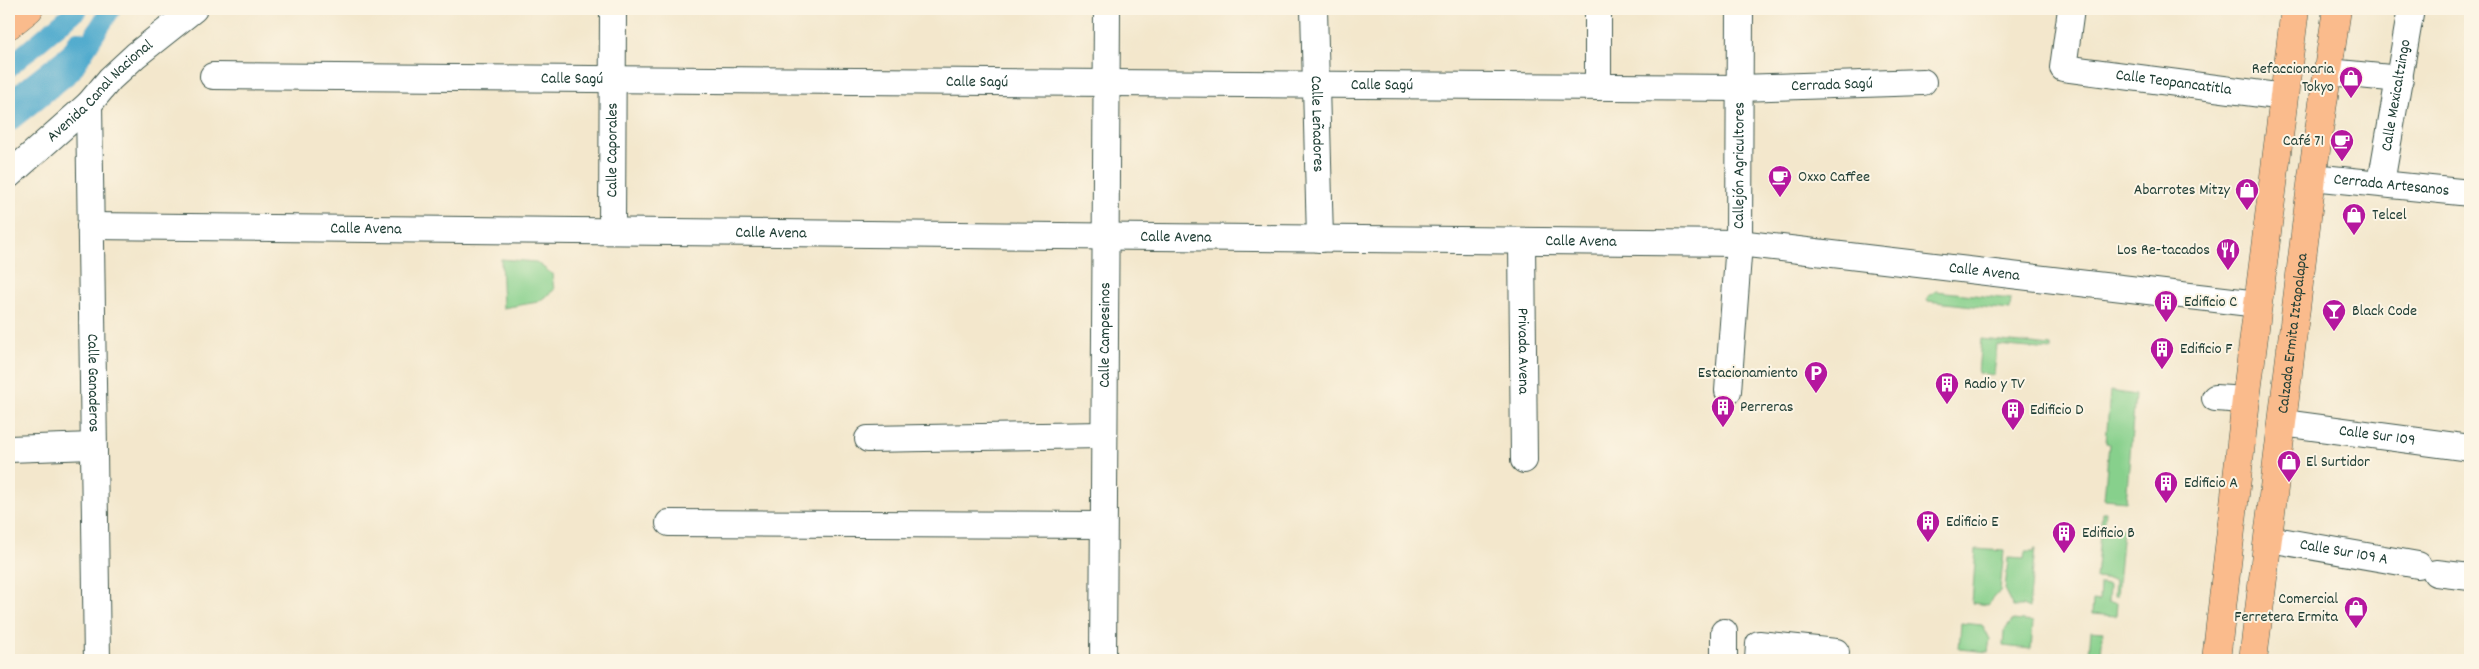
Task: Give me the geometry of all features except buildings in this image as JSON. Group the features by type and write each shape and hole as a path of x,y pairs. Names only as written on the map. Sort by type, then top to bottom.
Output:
{"main road":[{"path":"9,24 29,9"},
{"path":"2216,660 2246,400 2295,9"},
{"name":"Calzada Ermita Iztapalapa","path":"2253,660 2312,177 2337,9"}],"street":[{"name":"Avenida Canal Nacional","path":"9,175 89,104 110,79 136,55 194,9"},
{"name":"Calle Caporales","path":"612,231 613,9"},
{"name":"Calle Campesinos","path":"1103,660 1107,9"},
{"name":"Calle Leñadores","path":"1314,9 1320,239"},
{"path":"1598,9 1598,87"},
{"name":"Calle Teopancatitla","path":"2071,9 2063,68 2284,97"},
{"name":"Calle Mexicaltzingo","path":"2381,183 2411,9"},
{"name":"Callejón Agricultores","path":"1728,391 1739,243 1740,14"},
{"path":"2329,72 2400,79"},
{"name":"Calle Sagú","path":"213,76 1740,88"},
{"name":"Cerrada Sagú","path":"1740,88 1923,82"},
{"name":"Calle Ganaderos","path":"89,104 92,446 97,660"},
{"name":"Cerrada Artesanos","path":"2312,177 2470,192"},
{"name":"Calle Avena","path":"90,226 1739,243 2258,304"},
{"name":"Privada Avena","path":"1522,241 1524,460"},
{"path":"2215,398 2246,400"},
{"name":"Calle Sur 109","path":"2283,423 2470,448"},
{"path":"868,439 1104,435"},
{"path":"9,449 92,446"},
{"path":"669,523 1104,525"},
{"name":"Calle Sur 109 A","path":"2269,539 2470,577"},
{"path":"1724,632 1724,660"},
{"path":"1758,660 1759,644 1836,652"}],"green space":[{"path":"501,259 536,262 552,274 554,290 538,302 503,308"},
{"path":"1936,291 2011,299 2010,310 1927,301 1928,296"},
{"path":"1981,339 2051,346 2051,350 1997,345 1994,375 1978,373"},
{"path":"2110,391 2135,395 2126,501 2104,499 2109,444 2106,443"},
{"path":"2102,512 2106,512 2104,527 2123,529 2117,596 2114,596 2115,580 2096,578"},
{"path":"2035,548 2029,608 2022,605 2022,607 2013,607 2005,591 2008,558 2024,559 2025,552 2033,552"},
{"path":"1976,549 2004,551 2000,591 1988,605 1972,603"},
{"path":"2100,584 2109,585 2108,602 2117,603 2116,616 2092,614 2093,600 2099,601"},
{"path":"2013,620 2033,622 2031,649 2003,646 2004,631"},
{"path":"1961,623 1982,625 1990,639 1988,652 1959,649"},
{"path":"2091,631 2103,632 2101,653 2114,655 2089,654"}],"waterway":[{"path":"9,67 78,9"},
{"path":"9,122 71,72 111,9"},
{"path":"9,102 71,53 78,41"}],"place":[{"name":"Refaccionaria Tokyo","path":"2351,99"},
{"name":"Café 71","path":"2342,162"},
{"name":"Oxxo Caffee","path":"1780,198"},
{"name":"Abarrotes Mitzy","path":"2247,211"},
{"name":"Telcel","path":"2354,236"},
{"name":"Los Re-tacados","path":"2228,271"},
{"name":"Edificio C","path":"2166,323"},
{"name":"Black Code","path":"2334,332"},
{"name":"Edificio F","path":"2162,370"},
{"name":"Estacionamiento","path":"1816,394"},
{"name":"Radio y TV","path":"1947,405"},
{"name":"Perreras","path":"1723,428"},
{"name":"Edificio D","path":"2013,431"},
{"name":"El Surtidor","path":"2289,483"},
{"name":"Edificio A","path":"2166,504"},
{"name":"Edificio E","path":"1928,543"},
{"name":"Edificio B","path":"2064,554"},
{"name":"Comercial Ferretera Ermita","path":"2356,629"}]}
